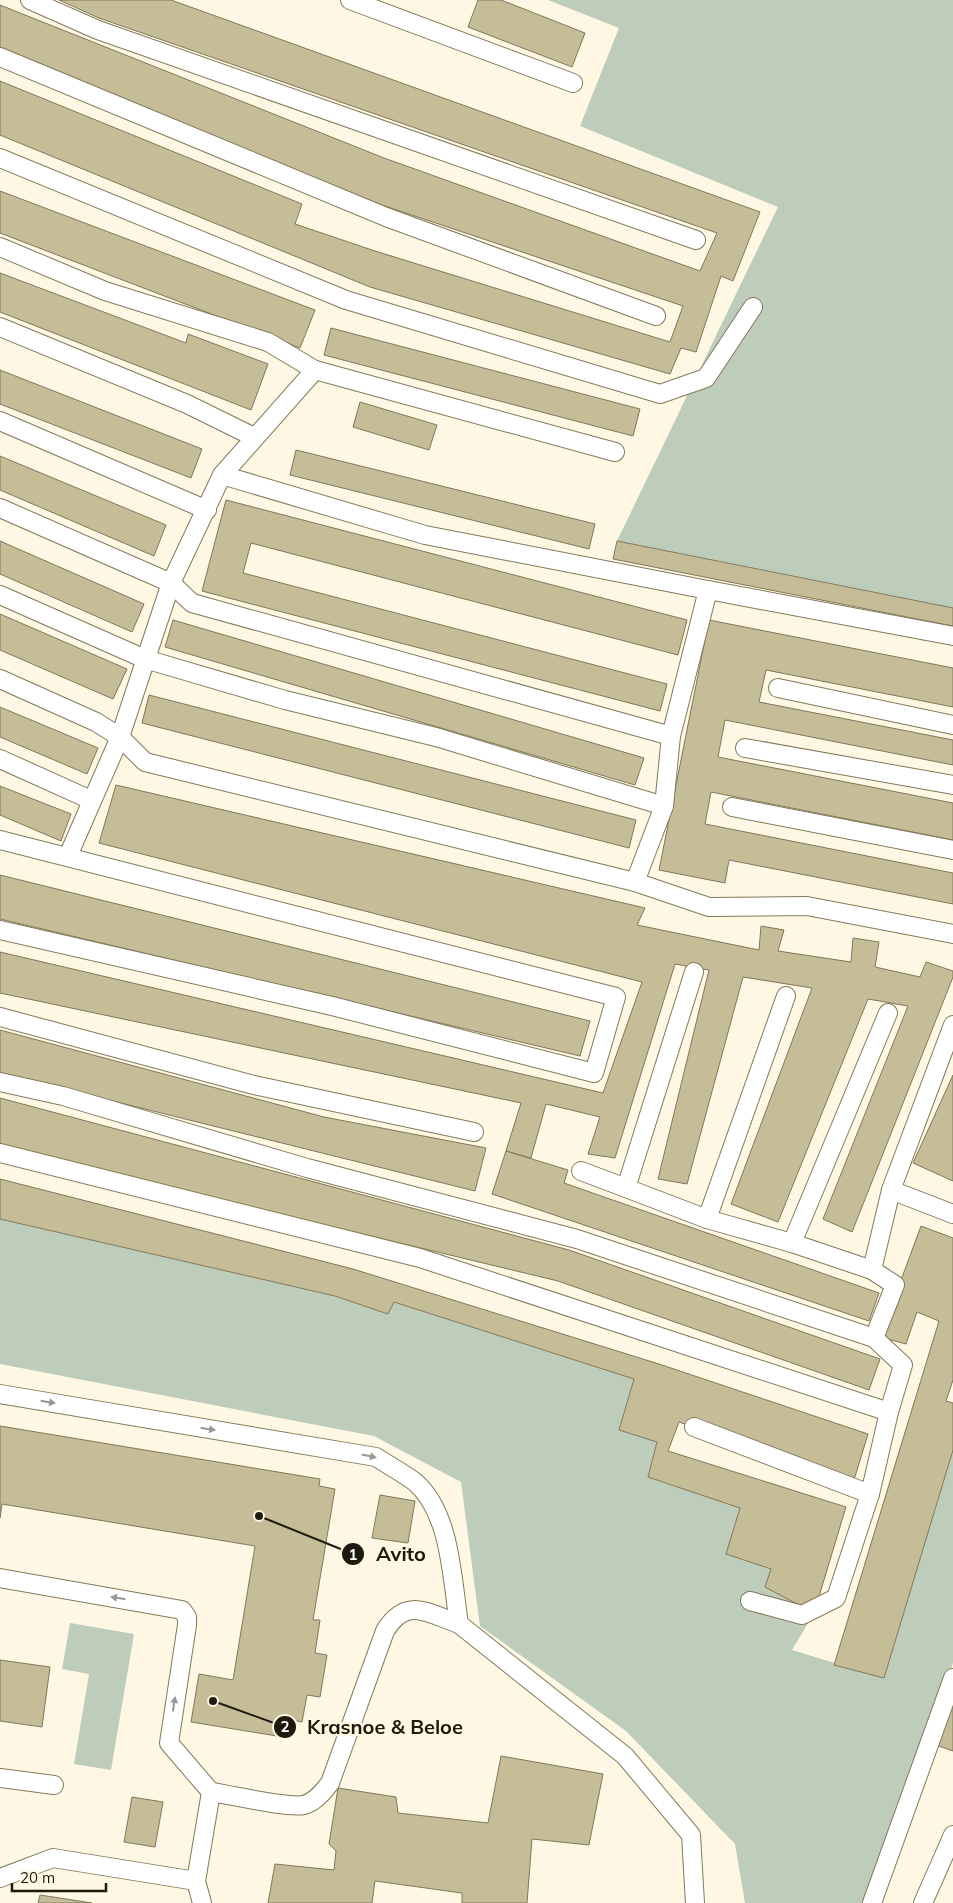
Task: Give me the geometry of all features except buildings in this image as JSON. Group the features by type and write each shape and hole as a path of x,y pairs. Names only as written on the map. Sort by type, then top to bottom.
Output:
{"lane":[{"path":"30,0 98,30 696,240"},
{"path":"350,0 573,83"},
{"path":"0,57 386,217 656,316"},
{"path":"0,158 346,300 660,394 706,378 753,307"},
{"path":"0,247 105,291 268,342 315,370 615,452"},
{"path":"0,327 187,404 254,437"},
{"path":"68,856 120,737 171,582 222,476 254,437 315,370"},
{"path":"0,421 207,510"},
{"path":"222,476 425,535 953,636"},
{"path":"0,508 171,582 192,603 671,736"},
{"path":"636,882 664,806 671,736 708,590"},
{"path":"0,595 145,659 285,700 436,737 664,806"},
{"path":"0,679 96,722 120,737 145,762 636,882 709,907 807,906 953,934"},
{"path":"778,688 953,725"},
{"path":"745,748 953,785"},
{"path":"0,759 91,800"},
{"path":"732,807 953,850"},
{"path":"0,840 616,997 594,1073 332,1006 0,930"},
{"path":"626,1188 694,972"},
{"path":"707,1219 786,996"},
{"path":"792,1243 888,1013"},
{"path":"0,1017 254,1085 474,1132"},
{"path":"872,1270 891,1190 953,1025"},
{"path":"0,1082 63,1096 307,1168 577,1238 874,1338 904,1365 889,1412 870,1494 836,1598 802,1616 750,1601"},
{"path":"0,1154 420,1258 889,1412"},
{"path":"581,1171 707,1219 792,1243 872,1270 895,1284 874,1338"},
{"path":"891,1190 953,1214"},
{"path":"0,1394 376,1457 415,1483 440,1517 445,1536 459,1624"},
{"path":"694,1427 870,1494"},
{"path":"0,1578 182,1610 187,1617 187,1625 169,1743 211,1792 291,1805 305,1805 320,1796 330,1783 385,1630 393,1617 406,1610 421,1611 459,1624 625,1756 691,1835 695,1903"},
{"path":"872,1903 953,1678"},
{"path":"0,1778 54,1786"},
{"path":"202,1903 196,1882 211,1792"},
{"path":"923,1903 953,1835"},
{"path":"0,1878 53,1858 196,1882"}],"green space":[{"path":"548,0 953,0 953,608 617,541 778,207 580,126 619,28"},
{"path":"0,1219 335,1296 388,1314 394,1302 634,1379 619,1430 657,1442 648,1477 740,1508 726,1554 771,1569 766,1587 814,1613 792,1650 884,1678 953,1450 953,1663 924,1746 863,1903 745,1903 735,1844 626,1731 480,1626 461,1482 374,1436 0,1364"},
{"path":"70,1623 134,1634 111,1770 74,1764 89,1674 62,1669"}],"place":[{"name":"Avito","path":"259,1516"},
{"name":"Krasnoe & Beloe","path":"213,1701"}]}
